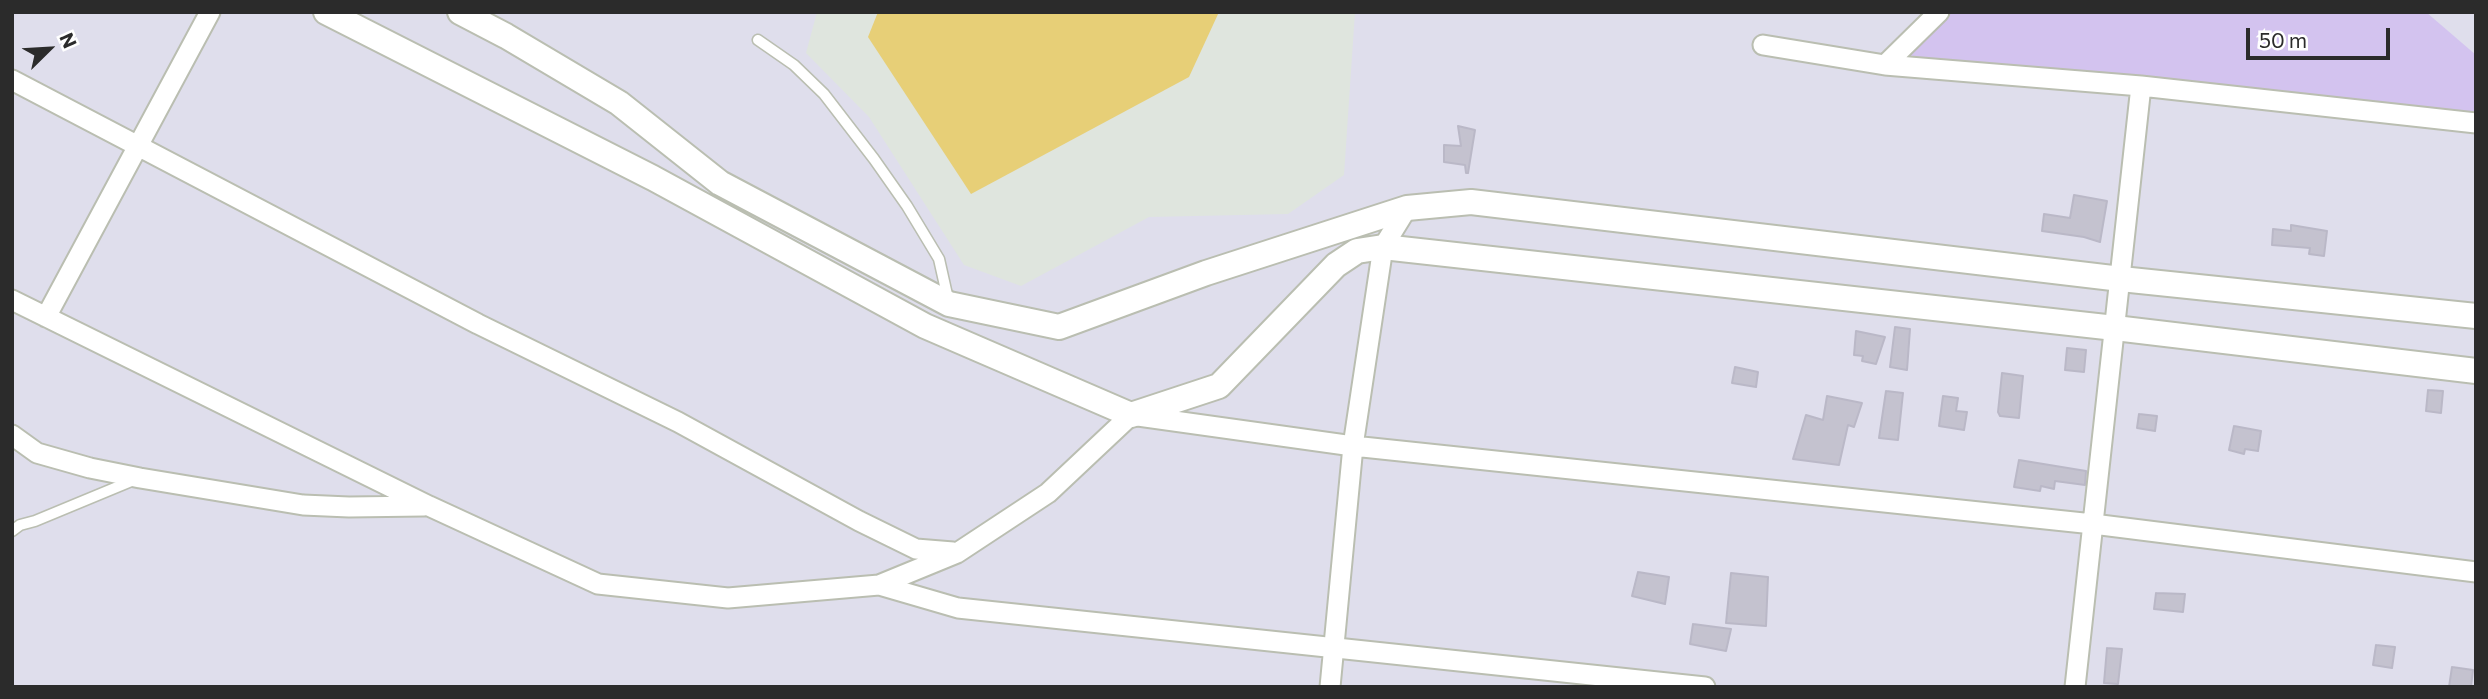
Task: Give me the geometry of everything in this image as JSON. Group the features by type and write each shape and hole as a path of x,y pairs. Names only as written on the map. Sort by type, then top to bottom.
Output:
{"street":[{"path":"46,317 210,12"},
{"path":"326,12 653,178 925,326 1131,415 1353,446 2093,524 2476,572"},
{"path":"460,12 619,103 720,183 949,304 1059,327 1206,273 1407,208 1471,202 2121,279 2476,316"},
{"path":"1885,65 1939,12"},
{"path":"1763,45 1885,65 2141,86 2476,123"},
{"path":"12,80 478,324 689,428 905,544 916,549 957,553"},
{"path":"2075,687 2141,86"},
{"path":"1330,687 1353,446 1383,247 1407,208"},
{"path":"12,300 429,506 598,584 728,598 879,585 957,553 1048,494 1131,415 1219,386 1336,265 1357,251 1383,247 2476,371"},
{"path":"12,435 37,453 140,478 303,505 429,506"},
{"path":"879,585 958,608 1704,687"}],"lane":[{"path":"758,40 794,65 824,94 874,159 939,259 949,304"},
{"path":"12,531 20,525 140,478"}],"shaded area":[{"path":"817,12 1355,12 1344,175 1288,214 1149,217 1021,286 964,265 869,117 806,53"},
{"path":"878,12 1219,12 1189,77 971,194 868,37"}],"sand":[{"path":"1950,12 2426,12 2476,55 2476,114 1898,61"}],"building":[{"path":"1458,126 1475,130 1468,173 1465,165 1444,162 1444,145 1461,146"},
{"path":"2074,195 2107,201 2100,242 2042,231 2044,214 2070,218"},
{"path":"2291,225 2327,231 2324,256 2309,254 2310,248 2272,245 2273,229 2291,231"},
{"path":"1895,327 1910,329 1907,370 1890,367"},
{"path":"1856,331 1885,337 1876,364 1862,361 1863,356 1854,355"},
{"path":"2067,348 2086,350 2084,372 2065,370"},
{"path":"1735,367 1758,372 1756,387 1732,383"},
{"path":"2002,373 2023,376 2019,418 2000,416 1998,412"},
{"path":"2428,390 2443,391 2441,413 2426,411"},
{"path":"1886,391 1903,393 1898,440 1879,438"},
{"path":"1827,396 1862,403 1854,427 1848,425 1839,465 1793,459 1806,415 1823,420"},
{"path":"1943,396 1958,398 1956,411 1967,412 1964,430 1939,426"},
{"path":"2139,414 2157,416 2155,431 2137,428"},
{"path":"2234,426 2261,431 2258,451 2245,449 2244,454 2229,450"},
{"path":"2019,460 2086,471 2085,485 2055,481 2054,489 2041,486 2040,491 2014,487"},
{"path":"1638,572 1669,577 1665,604 1632,596"},
{"path":"1731,573 1768,577 1766,626 1726,623"},
{"path":"2156,593 2185,594 2183,612 2154,609"},
{"path":"1693,624 1731,629 1726,651 1690,644"},
{"path":"2376,645 2395,647 2392,668 2373,665"},
{"path":"2107,648 2122,649 2118,684 2104,683"},
{"path":"2452,667 2473,670 2471,687 2449,687"}]}
